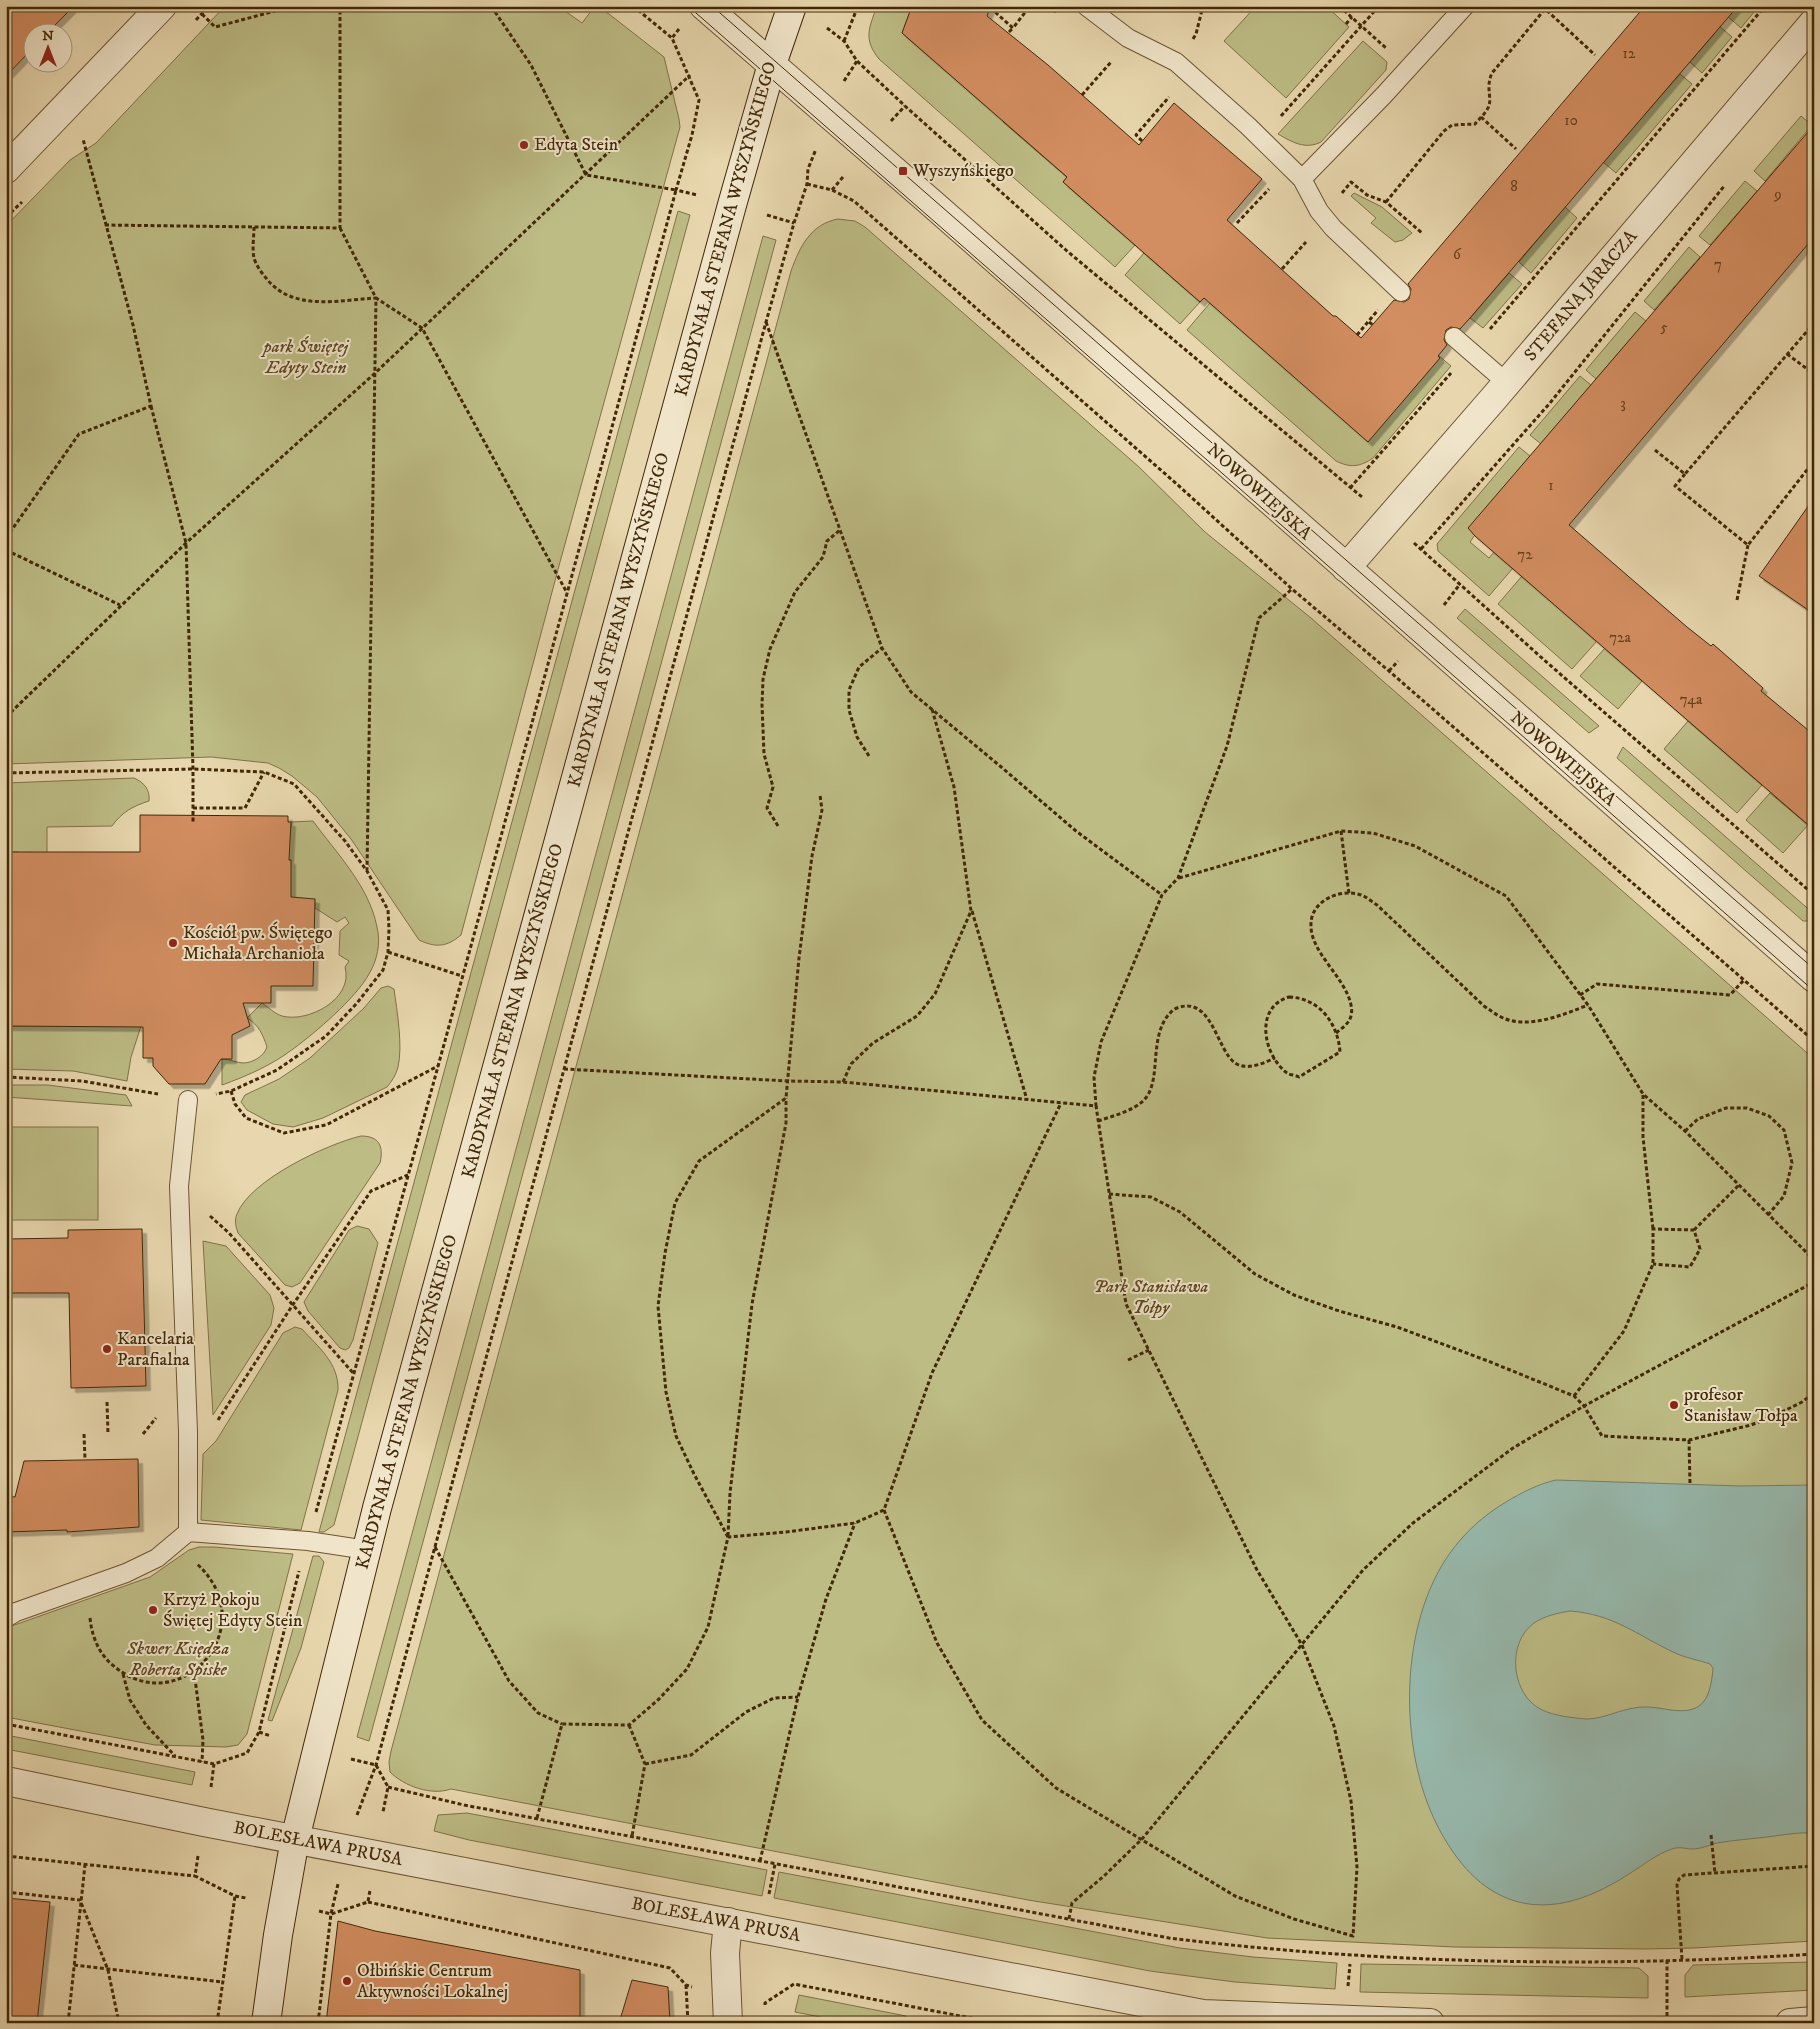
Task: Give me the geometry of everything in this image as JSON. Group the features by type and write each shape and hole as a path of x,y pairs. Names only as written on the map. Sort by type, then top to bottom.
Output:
{"street":[{"path":"6,169 162,6"},
{"name":"NOWOWIEJSKA","path":"704,6 1814,978"},
{"name":"KARDYNAŁA STEFANA WYSZYŃSKIEGO","path":"266,2023 279,1929 295,1839 367,1550 772,64 792,6"},
{"name":"STEFANA JARACZA","path":"1346,568 1507,383 1814,22"},
{"name":"BOLESŁAWA PRUSA","path":"6,1781 295,1839 1204,2014 1271,2020 1430,2023"},
{"path":"728,1922 725,1953 728,2023"},
{"path":"1790,2023 1814,2021"}],"lane":[{"path":"1086,6 1128,38 1176,62 1190,74 1302,179 1319,211 1333,228 1401,292"},
{"path":"1302,179 1408,68 1464,6"},
{"path":"1454,337 1507,383"},
{"path":"188,1100 179,1186 188,1432 188,1532"},
{"path":"6,1618 16,1612 126,1573 158,1558 188,1532 308,1541 367,1550"}],"path":[{"path":"202,14 216,27 294,6"},
{"path":"340,6 340,228 376,298 373,375 367,870"},
{"path":"492,6 531,65 586,175"},
{"path":"6,1724 214,1764 247,1753 259,1732 308,1541 692,135 699,100 690,75 672,38 633,6"},
{"path":"844,41 858,6"},
{"path":"999,6 996,13 1013,28"},
{"path":"1009,32 1030,6"},
{"path":"1340,6 1408,68"},
{"path":"1261,139 1379,6"},
{"path":"1350,488 1470,352 1765,6"},
{"path":"1386,202 1444,131 1452,124 1475,124 1488,109 1490,102 1488,82 1492,73 1544,7 1595,55"},
{"path":"1346,24 1352,18"},
{"path":"672,38 679,28"},
{"path":"827,28 844,41 857,61 904,106 1068,250 1365,499"},
{"path":"1082,95 1116,56"},
{"path":"844,82 857,61"},
{"path":"1142,142 1136,135 1190,74"},
{"path":"6,717 186,543 373,375 690,75"},
{"path":"888,125 904,106"},
{"path":"1481,117 1516,149"},
{"path":"83,139 133,325 186,543 193,824"},
{"path":"384,1812 388,1787 376,1765 766,322 807,184 808,169"},
{"path":"586,175 701,196"},
{"path":"832,190 843,177"},
{"path":"1421,549 1550,403 1728,182"},
{"path":"807,184 832,190 854,201 1179,486 1292,589 1389,671 1814,1042"},
{"path":"1237,223 1272,185"},
{"path":"1358,188 1367,195 1386,202 1422,233"},
{"path":"766,215 794,223"},
{"path":"105,226 340,228"},
{"path":"254,227 254,258 260,271 278,290 293,298 313,302 376,298 422,328 566,591"},
{"path":"1282,269 1310,238"},
{"path":"766,322 882,648 910,692 1076,831 1162,895"},
{"path":"1368,322 1373,325"},
{"path":"1748,545 1675,486 1814,323"},
{"path":"1787,354 1814,374"},
{"path":"6,538 79,434 152,406"},
{"path":"1655,450 1685,474"},
{"path":"1736,600 1748,545 1814,461"},
{"path":"778,826 767,808 773,787 764,754 763,679 770,649 795,592 823,558 827,541 840,530"},
{"path":"1412,540 1558,672 1814,895"},
{"path":"6,550 44,570 120,605"},
{"path":"1439,610 1460,584"},
{"path":"1061,1103 932,1373 884,1510 937,1643 982,1720 1056,1788 1235,1896 1294,1919 1353,1936 1357,1867 1351,1801 1334,1726 1302,1645 1257,1570 1126,1304 1098,1121 1094,1077 1101,1042 1162,895 1178,878 1226,746 1259,618 1292,589"},
{"path":"869,756 857,737 849,710 849,690 859,667 882,648"},
{"path":"1389,671 1398,661"},
{"path":"932,709 954,787 972,910 1026,1100"},
{"path":"6,773 193,769 264,772 294,784 345,841 367,870 388,910 389,930 388,952 384,970 358,1003 326,1036 277,1070 231,1091 188,1100 82,1081 6,1077"},
{"path":"193,808 245,808 264,772"},
{"path":"435,1546 509,1681 538,1714 562,1724 629,1725 659,1699 687,1669 700,1644 708,1627 728,1537 730,1493 752,1304 786,1123 786,1098 800,949 812,856 822,810 820,795"},
{"path":"1178,878 1341,831 1373,833 1415,846 1506,896 1588,1005 1643,1094 1685,1131 1814,1260"},
{"path":"1341,831 1349,894"},
{"path":"1336,1033 1348,1024 1352,1016 1351,1004 1339,978 1318,948 1311,934 1311,921 1315,909 1322,902 1332,896 1349,894 1363,896 1378,905 1478,1000 1502,1018 1518,1021 1547,1020 1588,1005"},
{"path":"843,1082 851,1064 873,1043 917,1016 935,994 972,910"},
{"path":"388,952 462,976"},
{"path":"1580,994 1597,984 1730,995 1744,980"},
{"path":"1302,997 1317,1005 1336,1033 1340,1052 1299,1076 1288,1073 1275,1058 1268,1045 1265,1028 1272,1005 1280,999 1302,997"},
{"path":"1098,1121 1130,1109 1142,1101 1148,1094 1153,1082 1155,1046 1158,1034 1170,1013 1177,1008 1188,1007 1201,1011 1216,1031 1228,1056 1236,1064 1250,1066 1262,1064 1275,1058"},
{"path":"231,1091 236,1104 246,1118 284,1133 326,1125 438,1066"},
{"path":"564,1069 788,1081 843,1082 1096,1106"},
{"path":"1574,1396 1624,1331 1653,1264 1653,1229 1643,1137 1643,1094"},
{"path":"728,1537 676,1436 666,1392 658,1306 665,1253 675,1202 699,1160 786,1098"},
{"path":"1685,1131 1698,1119 1726,1108 1747,1108 1769,1116 1784,1130 1792,1163 1784,1196 1768,1215"},
{"path":"188,1432 213,1429 292,1306 371,1191 408,1176"},
{"path":"1653,1229 1694,1230 1739,1185"},
{"path":"179,1186 229,1233 354,1374"},
{"path":"1109,1194 1151,1197 1180,1212 1255,1274 1294,1295 1339,1311 1397,1327 1574,1396 1584,1406 1602,1436 1689,1440 1751,1425 1802,1402 1814,1393"},
{"path":"1653,1264 1690,1267 1700,1249 1694,1230"},
{"path":"1069,1919 1072,1903 1142,1840 1363,1570 1413,1523 1513,1448 1584,1406 1814,1282"},
{"path":"1128,1360 1149,1350"},
{"path":"107,1402 108,1434"},
{"path":"84,1434 84,1459"},
{"path":"1689,1440 1690,1484"},
{"path":"728,1537 855,1523 884,1510"},
{"path":"760,1861 798,1697 826,1599 855,1523"},
{"path":"90,1610 91,1627 96,1643 105,1657 123,1674 139,1680 163,1682 180,1678 194,1671 206,1660 216,1646 221,1630 223,1614 217,1590 208,1575 195,1563"},
{"path":"194,1671 203,1740 202,1762"},
{"path":"123,1674 130,1700 146,1725 175,1756"},
{"path":"645,1764 691,1755 746,1712 774,1698 798,1697"},
{"path":"537,1818 562,1724"},
{"path":"629,1725 645,1764 632,1836"},
{"path":"259,1732 271,1736"},
{"path":"350,1759 376,1765"},
{"path":"211,1787 214,1764"},
{"path":"388,1787 464,1805 1169,1938 1288,1952 1469,1960 1667,1960 1814,1954"},
{"path":"1682,1959 1677,1885 1684,1875 1813,1866 1810,1830"},
{"path":"1711,1835 1715,1873"},
{"path":"6,1856 194,1876 235,1896 246,1898"},
{"path":"194,1876 198,1856"},
{"path":"68,2023 85,1864"},
{"path":"368,1902 372,1882"},
{"path":"6,1892 80,1900"},
{"path":"217,2023 235,1896"},
{"path":"80,1900 108,1970 119,2023"},
{"path":"318,1911 331,1914 368,1902 670,1968 686,1985 688,2023"},
{"path":"318,2023 331,1914"},
{"path":"1667,1960 1667,2023"},
{"path":"1347,1992 1350,1964"},
{"path":"74,1965 222,1982"},
{"path":"765,2009 765,2003 794,1984 997,2023"}],"green space":[{"name":"park Świętej Edyty Stein","path":"225,6 558,6 582,23 595,6 609,14 664,57 679,119 680,127 560,562 461,935 446,944 436,945 419,940 351,839 317,797 292,776 268,763 211,757 6,764 6,226 70,160 96,143"},
{"path":"877,6 912,6 902,33 985,105 1004,119 1003,122 1067,177 1063,182 1135,245 1115,267 879,59 869,39 870,27"},
{"path":"1256,6 1326,6 1349,27 1286,98 1224,41"},
{"path":"1737,6 1759,6 1741,28 1726,15"},
{"path":"1718,25 1732,37 1702,73 1690,62 1715,33"},
{"path":"1363,41 1387,62 1386,70 1321,142 1304,145 1278,134"},
{"path":"1680,74 1692,84 1616,173 1603,162"},
{"path":"1801,116 1812,125 1765,181 1754,171"},
{"path":"1745,181 1757,191 1710,245 1699,236"},
{"path":"1354,193 1382,207 1412,233 1403,240 1395,242 1371,223 1376,218 1351,196"},
{"path":"1565,207 1577,218 1531,273 1519,262"},
{"path":"678,211 690,215 334,1525 324,1532 319,1532"},
{"name":"Park Stanisława Tołpy","path":"838,219 855,221 865,227 1139,467 1205,532 1311,618 1814,1059 1814,1941 1646,1949 1455,1947 1267,1938 1028,1900 451,1789 443,1791 427,1790 403,1782 390,1772 391,1751 791,271 798,253 814,231"},
{"path":"763,236 776,240 369,1741 357,1737"},
{"path":"1689,247 1700,257 1654,310 1644,301"},
{"path":"1144,253 1200,302 1180,324 1125,275"},
{"path":"1509,273 1522,284 1483,328 1470,318"},
{"path":"1210,303 1439,358 1438,355 1451,366 1373,458 1359,465 1346,465 1336,461 1187,330"},
{"path":"1635,312 1646,321 1596,379 1586,370"},
{"path":"1580,376 1591,385 1541,444 1530,435"},
{"path":"1519,447 1530,456 1470,542 1489,558 1495,551 1513,568 1489,596 1438,551 1437,544"},
{"path":"1522,576 1597,641 1572,669 1498,604"},
{"path":"1465,609 1599,726 1589,733 1457,618"},
{"path":"1605,648 1642,681 1618,709 1580,676"},
{"path":"1688,721 1762,785 1737,813 1664,749"},
{"path":"1623,747 1814,914 1812,921 1803,921 1617,758"},
{"path":"134,778 146,787 149,793 149,801 128,810 112,826 47,827 47,864 18,864 18,852 10,852 10,863 6,863 6,783"},
{"path":"1770,793 1808,825 1783,853 1746,820"},
{"path":"313,821 351,871 367,898 373,912 378,933 378,952 369,974 355,994 323,1025 285,1055 250,1074 222,1085 222,1059 247,1063 258,1058 266,1050 267,1047 260,1031 247,1018 262,1003 282,1016 304,1016 327,1006 343,989 346,979 345,967 349,961 339,955 340,931 349,923 345,917 337,922 315,908 315,899 288,907 291,860 286,860 286,828 291,828 291,822"},
{"path":"388,986 394,989 400,1049 397,1070 387,1087 323,1118 293,1127 273,1124 247,1110 241,1102 245,1095 279,1079 310,1058 364,1008 381,988"},
{"path":"6,1026 141,1026 131,1057 127,1081 73,1071 6,1069"},
{"path":"6,1085 48,1085 126,1095 132,1106 6,1097"},
{"path":"6,1127 98,1127 98,1220 6,1220"},
{"path":"361,1136 367,1136 379,1143 381,1152 380,1163 300,1283 292,1287 285,1285 238,1233 235,1221 237,1214 245,1201 273,1176 310,1155"},
{"path":"357,1226 369,1229 378,1243 353,1340 349,1348 345,1350 340,1348 308,1311 304,1302 349,1230"},
{"path":"203,1241 226,1246 270,1295 274,1308 271,1325 213,1415"},
{"path":"295,1327 302,1329 326,1356 335,1372 338,1390 301,1530 201,1520 203,1454 216,1441 283,1333"},
{"name":"Skwer Księdza Roberta Spiske","path":"199,1547 293,1554 247,1734 238,1745 226,1747 155,1745 6,1717 6,1628 150,1577 189,1550"},
{"path":"313,1556 319,1556 324,1562 301,1648 272,1721 268,1720"},
{"path":"6,1735 195,1772 192,1785 6,1749"},
{"path":"467,1813 767,1870 762,1896 469,1840 434,1831 438,1815"},
{"path":"779,1872 1180,1948 1253,1957 1337,1963 1335,1989 1235,1982 1150,1971 774,1898"},
{"path":"1814,1962 1814,1990 1685,1997 1685,1975 1693,1965"},
{"path":"1361,1964 1639,1968 1648,1976 1648,1998 1360,1992"},
{"path":"799,1995 906,2016 905,2023 851,2023 795,2012"}],"water":[{"path":"1556,1480 1740,1486 1814,1485 1814,1833 1797,1833 1730,1841 1695,1849 1675,1848 1656,1856 1604,1889 1557,1904 1541,1905 1509,1899 1475,1878 1458,1859 1437,1825 1424,1794 1415,1760 1411,1724 1410,1687 1413,1650 1421,1615 1433,1582 1450,1553 1469,1531 1490,1512 1506,1502 1530,1489","holes":["1570,1611 1599,1616 1624,1626 1678,1654 1710,1664 1713,1668 1706,1699 1693,1709 1680,1711 1639,1707 1587,1719 1553,1714 1542,1710 1532,1703 1518,1681 1516,1668 1516,1655 1519,1643 1525,1632 1534,1623 1551,1615"]}],"building":[{"path":"6,6 74,6 58,22 22,22 22,59 6,76"},
{"path":"912,6 991,6 987,16 1048,65 1139,145 1174,103 1262,179 1227,220 1333,316 1336,316 1361,338 1394,300 1404,302 1409,299 1411,289 1408,284 1645,6 1738,6 1470,318 1460,329 1451,327 1446,330 1444,340 1447,345 1438,356 1440,358 1368,442 1204,298 1200,302 1063,182 1067,177 902,33"},
{"path":"1814,125 1814,237 1569,525 1687,627 1711,646 1713,644 1763,688 1761,691 1814,735 1814,830 1468,528"},
{"path":"1814,498 1814,614 1759,576"},
{"name":"Kościół pw. Świętego Michała Archanioła","path":"140,815 288,816 288,822 291,822 289,860 291,860 291,897 315,899 313,986 271,986 271,1003 243,1003 250,1026 232,1035 232,1059 221,1059 205,1084 169,1084 153,1066 153,1058 143,1058 143,1027 6,1026 6,863 10,863 10,852 140,852"},
{"path":"142,1229 146,1386 71,1388 69,1293 6,1293 6,1239 68,1238 68,1230"},
{"path":"138,1459 139,1527 67,1532 67,1530 6,1532 6,1496 15,1497 24,1461"},
{"path":"6,1898 50,1902 37,2023 6,2023"},
{"path":"338,1921 375,1931 580,1970 580,2023 326,2023"},
{"path":"632,1980 668,1987 670,2023 619,2023"}],"tram line":[{"path":"688,6 1814,991"},
{"path":"712,6 1814,969"}],"place":[{"name":"Edyta Stein","path":"524,145"},
{"name":"Wyszyńskiego","path":"903,171"},
{"name":"Kościół pw. Świętego Michała Archanioła","path":"173,943"},
{"name":"Kancelaria Parafialna","path":"107,1349"},
{"name":"profesor Stanisław Tołpa","path":"1674,1405"},
{"name":"Krzyż Pokoju Świętej Edyty Stein","path":"153,1610"},
{"name":"Ołbińskie Centrum Aktywności Lokalnej","path":"347,1981"}]}
